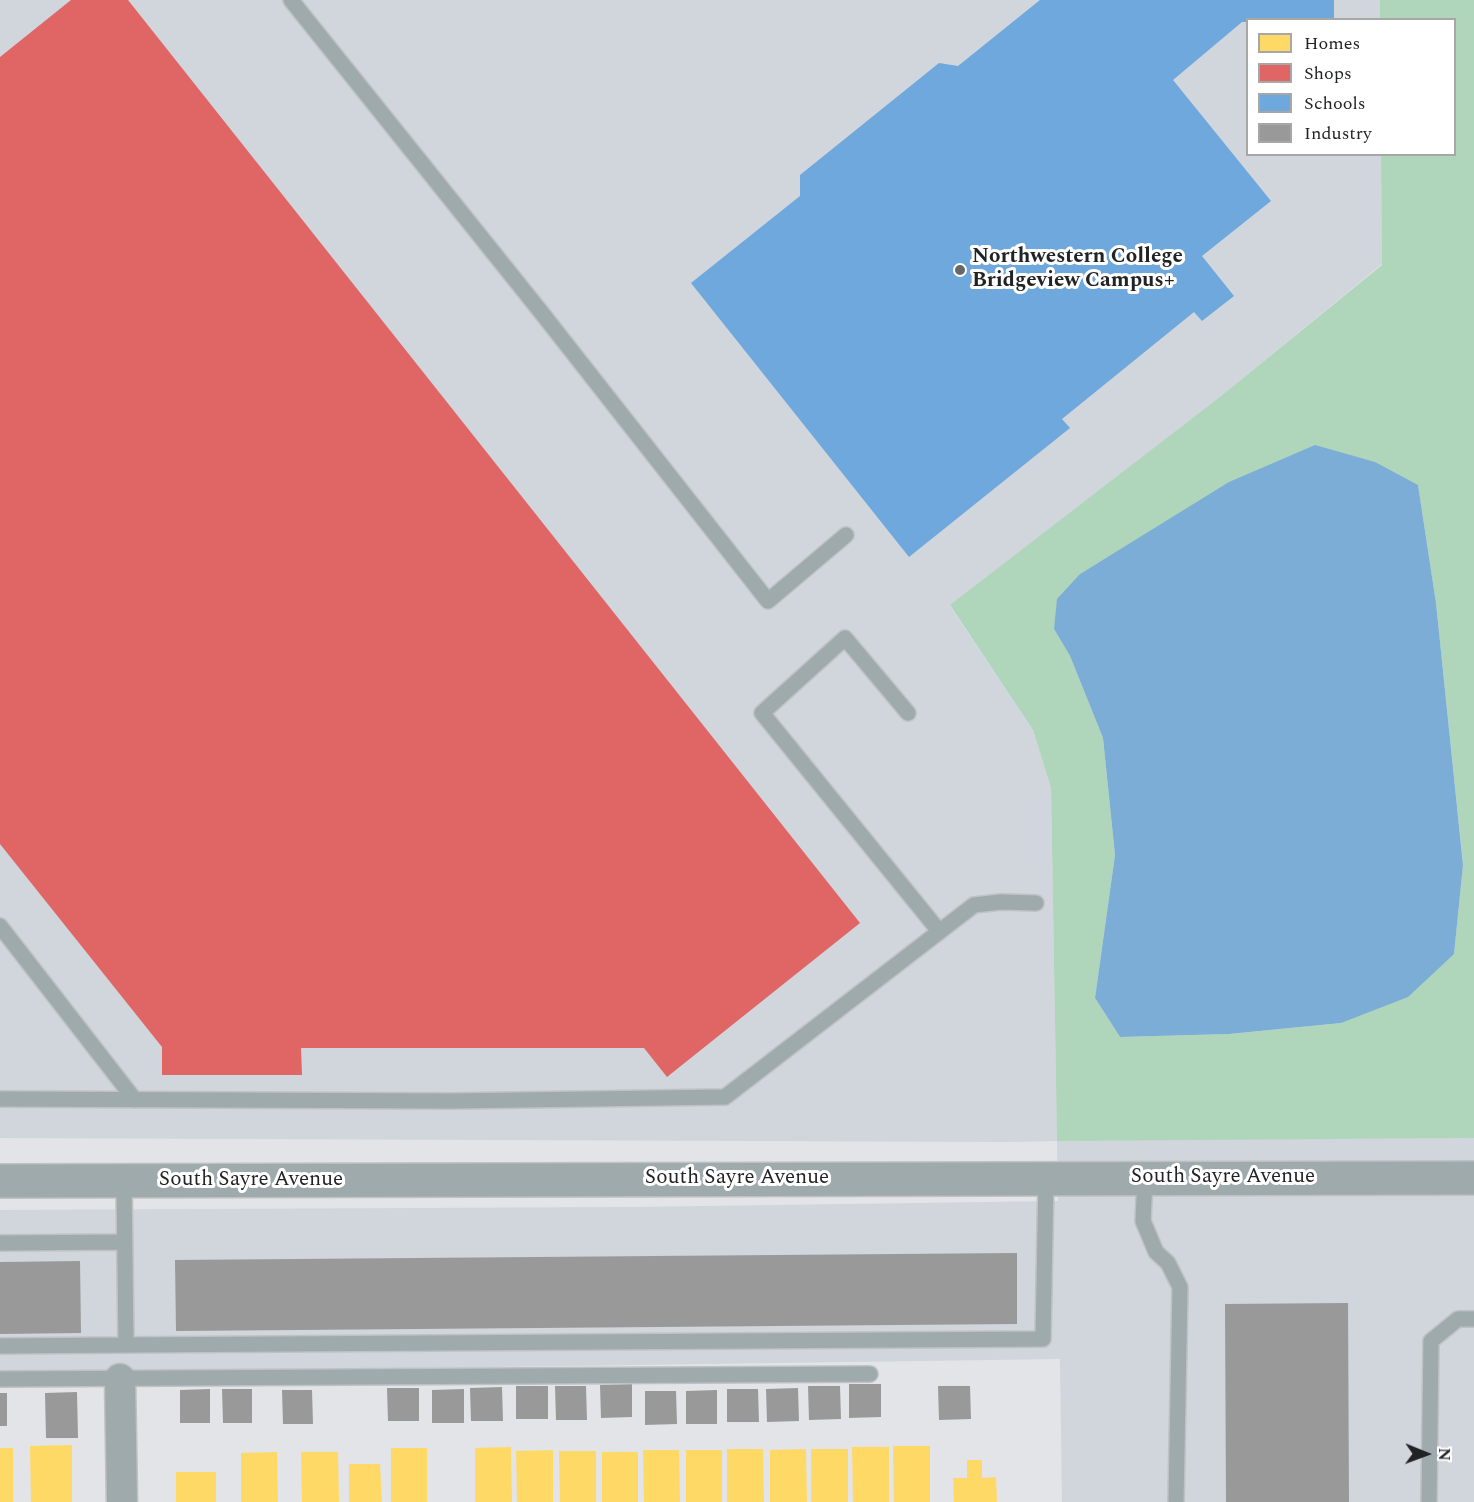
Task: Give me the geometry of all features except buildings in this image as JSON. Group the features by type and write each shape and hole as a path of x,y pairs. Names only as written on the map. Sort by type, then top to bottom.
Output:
{"street":[{"name":"South Sayre Avenue","path":"0,1181 1474,1178"},
{"path":"120,1378 122,1502"}],"lane":[{"path":"291,0 541,312 768,601 846,536"},
{"path":"908,713 845,638 762,713 939,931"},
{"path":"0,1099 452,1101 725,1097 974,905 1001,902 1036,903"},
{"path":"0,926 135,1100"},
{"path":"0,1346 1042,1339 1046,1178"},
{"path":"1145,1178 1143,1221 1156,1252 1168,1263 1179,1287 1176,1502"},
{"path":"124,1181 126,1345"},
{"path":"0,1243 124,1242"},
{"path":"1430,1502 1431,1341 1458,1319 1474,1319"},
{"path":"0,1379 870,1374"}],"shaded area":[{"path":"0,0 1380,0 1380,18 1246,18 1246,156 1381,156 1382,264 1221,396 950,606 1033,730 1051,788 1057,1140 1474,1138 1474,1502 1062,1502 1060,1359 0,1374 0,1210 635,1207 1058,1201 1057,1141 0,1138"}],"green space":[{"path":"1380,0 1474,0 1474,1138 1057,1141 1051,788 1033,730 950,605 1221,396 1382,265 1381,156 1456,156 1456,18 1380,18","holes":["1418,485 1436,603 1463,864 1454,954 1341,1023 1229,1034 1120,1037 1095,998 1115,855 1103,738 1070,656 1054,629 1080,574 1146,534"]}],"water":[{"path":"1315,445 1375,462 1418,485 1436,603 1463,865 1454,954 1408,997 1341,1023 1229,1034 1120,1037 1095,998 1115,855 1103,738 1070,656 1054,629 1057,599 1080,574 1229,482"}],"place":[{"name":"Northwestern College Bridgeview Campus+","path":"960,270"}]}
